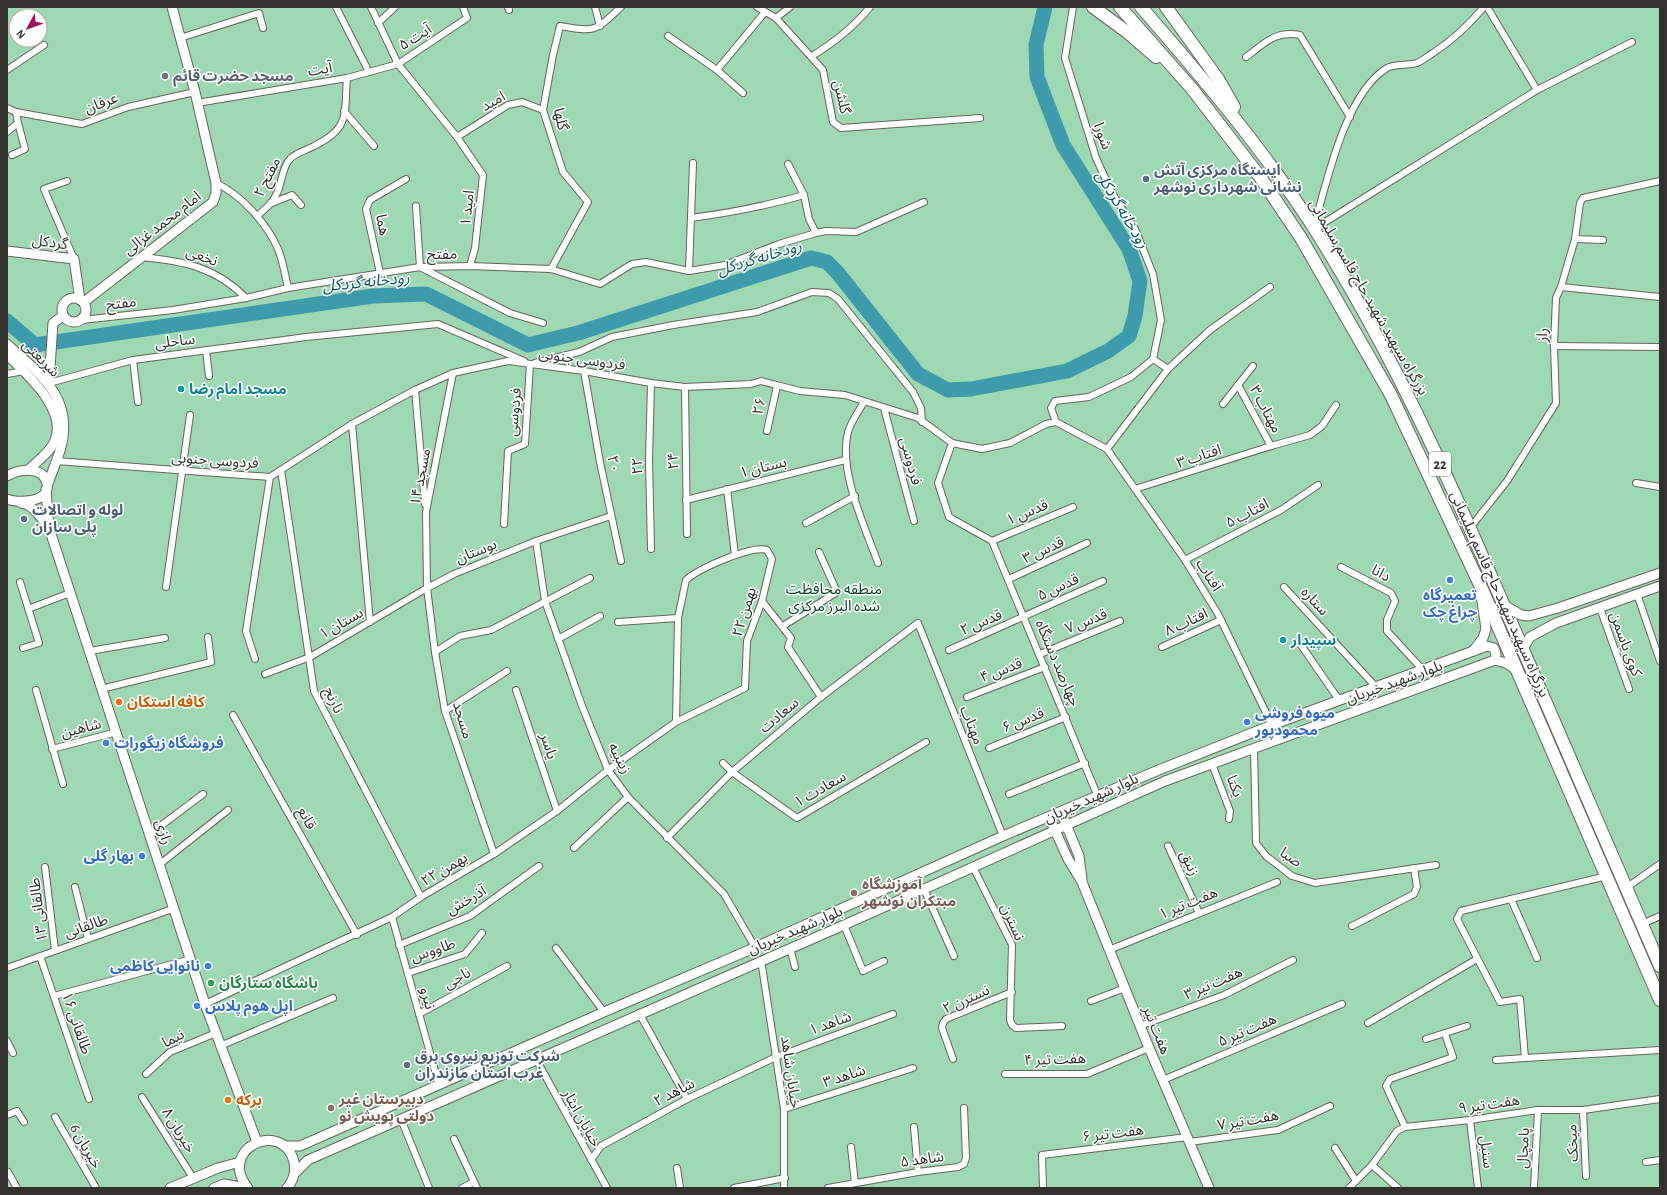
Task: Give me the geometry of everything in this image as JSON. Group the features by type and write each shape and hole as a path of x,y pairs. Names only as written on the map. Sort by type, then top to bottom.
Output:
{"highway":[{"path":"1093,7 1127,32 1193,90"},
{"name":"بزرگراه سپهبد شهید حاج قاسم سلیمانی","path":"1120,7 1193,90 1260,177 1301,238 1390,395 1480,587 1660,1000"},
{"name":"بزرگراه سپهبد شهید حاج قاسم سلیمانی","path":"1141,7 1205,80 1252,141 1314,229 1404,388 1470,528 1660,966"},
{"path":"1166,7 1218,79 1252,141"}],"main road":[{"name":"امام محمد غزالی","path":"82,301 213,202 216,193 216,182 195,92 172,7"},
{"name":"گردکل","path":"7,251 74,259 82,301"},
{"path":"72,298 82,301 86,313 82,320 78,322 69,322 63,316 62,311 64,302 72,298"},
{"path":"49,383 53,323 63,316"},
{"name":"شریعتی","path":"7,344 49,383 60,403 64,417 62,445 47,487"},
{"name":"شریعتی","path":"7,355 24,371 48,400 57,422 54,444 46,455 28,470"},
{"path":"7,476 18,471 28,470 40,474 45,478 47,487 49,528"},
{"path":"9,500 30,502 37,499 47,487"},
{"path":"9,500 26,503 39,515 49,528"},
{"name":"رازی","path":"49,528 90,651 101,689 117,732 175,908 205,1004 257,1142"},
{"path":"1504,605 1521,615 1529,616 1558,608 1660,573"},
{"path":"1523,649 1530,637 1563,620 1660,586"},
{"path":"1473,651 1483,638 1486,629 1480,587"},
{"path":"1558,608 1563,620"},
{"name":"بلوار شهید خیریان","path":"284,1146 300,1146 755,947 1003,836 1161,769 1422,669 1487,646 1494,648 1496,654 1494,660 1165,781 844,925 639,1013 308,1160 294,1173"},
{"path":"1494,660 1506,663 1515,669"},
{"name":"هفت تیر","path":"1061,812 1079,856 1082,882"},
{"name":"هفت تیر","path":"1049,817 1068,859 1082,882 1149,1048 1209,1188"},
{"path":"755,947 761,960"},
{"path":"247,1188 240,1176 240,1162 246,1150 257,1142 266,1140 276,1142 284,1146 293,1158 294,1173 287,1188"},
{"path":"170,1188 218,1168 240,1162"},
{"path":"214,1188 224,1184 247,1188"}],"street":[{"path":"336,7 369,72"},
{"path":"371,7 398,64 457,137"},
{"path":"378,23 395,7"},
{"name":"آیت ۵","path":"398,64 467,18 463,7"},
{"path":"595,7 600,26 621,7"},
{"name":"گلشن","path":"757,7 776,18 812,56 823,70 833,122 841,128 980,118"},
{"path":"776,18 790,7"},
{"path":"812,56 840,39 858,22 870,7"},
{"path":"1074,10 1079,7"},
{"path":"1314,229 1331,166 1355,103 1367,85 1388,67 1418,63 1452,41 1485,7 1536,90"},
{"name":"شورا","path":"1074,10 1065,58 1082,118 1096,158 1112,193 1135,229 1153,274 1161,320 1153,359"},
{"path":"718,70 765,12"},
{"path":"180,38 259,13 263,28"},
{"name":"گلها","path":"551,269 588,202 562,172 543,110 552,55 560,26 587,30 600,26"},
{"path":"1246,57 1276,36 1288,33 1300,36 1350,117"},
{"path":"668,36 718,70 743,93"},
{"path":"1314,229 1536,90 1632,42"},
{"path":"7,70 40,48"},
{"name":"آیت","path":"197,103 348,78 398,64"},
{"name":"مفتح ۲","path":"257,216 272,203 278,192 286,163 291,158 327,140 337,132 343,122 348,78"},
{"name":"عرفان","path":"7,108 16,112 82,124 128,107 195,92"},
{"name":"امید","path":"457,137 508,105 522,102 543,110"},
{"path":"12,155 25,149 16,112"},
{"path":"344,112 374,146"},
{"path":"7,132 18,123"},
{"name":"امید ۱","path":"457,137 483,175 475,248 470,266"},
{"path":"693,163 689,271 725,265 779,244 816,233 826,231 856,232 924,202"},
{"path":"788,164 804,195 809,219 816,233"},
{"name":"هما","path":"380,273 366,209 370,200 406,179"},
{"path":"67,181 44,189 74,259"},
{"name":"راز","path":"1470,528 1507,481 1556,403 1554,346 1556,298 1561,287 1575,239 1580,203 1583,198 1660,181"},
{"path":"216,182 230,190 257,216 278,249 288,288"},
{"path":"272,203 292,195 301,205"},
{"path":"690,218 735,213 772,205 804,195"},
{"path":"416,206 420,267 504,310 543,323"},
{"path":"1575,239 1603,240"},
{"name":"نخعی","path":"142,257 175,261 198,266 233,284 246,298"},
{"name":"مفتح","path":"82,320 173,310 246,298 288,288 420,267 470,266 551,269 600,284 632,264 646,262 689,271"},
{"path":"1168,369 1153,359 1131,377 1089,397 1055,401 1051,408 1056,422 1107,448 1168,369 1210,330 1270,286"},
{"path":"1561,287 1660,297"},
{"path":"530,364 579,352 612,337 673,325 757,312 812,292 822,291 829,293 838,299 913,392 921,408 922,422"},
{"name":"ساحلی","path":"49,383 133,360 306,337 438,324 530,364"},
{"path":"1554,346 1660,347"},
{"path":"206,350 209,376"},
{"path":"133,360 138,402"},
{"name":"فردوسی جنوبی","path":"56,461 270,477 352,424 415,390 453,373 508,361 685,387 751,384 761,380 777,386 800,391 845,395 918,418 952,443 982,450 1010,443 1046,424 1056,422"},
{"name":"فردوسی","path":"504,524 508,451 525,444 530,364"},
{"path":"1223,404 1253,366"},
{"path":"7,374 24,371"},
{"name":"۲۰","path":"584,371 611,516 621,561"},
{"name":"مسجد ۱۴","path":"427,588 426,512 453,373"},
{"name":"۲۲","path":"651,383 649,460 651,549"},
{"name":"مهتاب ۳","path":"1238,385 1271,446"},
{"name":"۲۶","path":"767,431 777,386"},
{"name":"۲۴","path":"685,387 687,534"},
{"path":"415,390 426,512"},
{"path":"864,402 848,433 845,460 855,496 878,563"},
{"name":"افتاب ۳","path":"1135,490 1310,435 1322,426 1336,405"},
{"name":"فردوسی","path":"884,408 914,521"},
{"path":"166,587 190,415"},
{"path":"352,424 370,622"},
{"path":"952,443 938,483 949,517 992,541"},
{"name":"آفتاب","path":"1107,448 1184,560 1221,620 1272,726"},
{"name":"بستان ۱","path":"686,500 727,488 845,460"},
{"name":"نارنج","path":"281,470 314,691 421,897"},
{"path":"255,659 246,631 270,477"},
{"path":"1636,483 1660,487"},
{"name":"افتاب ۵","path":"1184,560 1281,510 1318,485"},
{"path":"727,488 735,555"},
{"path":"806,523 855,496"},
{"name":"قدس ۱","path":"992,541 1072,507"},
{"name":"بوستان","path":"427,588 454,574 536,540 611,516"},
{"name":"زینبیه","path":"536,540 545,601 582,706 608,770 628,797 724,894 755,947"},
{"name":"چهارصد دستگاه","path":"992,541 1098,797"},
{"name":"قدس ۳","path":"1009,580 1087,543"},
{"name":"۲۲ بهمن","path":"205,1004 392,918 421,897 494,854 557,811 608,770 676,722 745,688 747,641 762,601 772,559 766,550 762,548 735,555 697,572 686,580 678,618 676,722"},
{"path":"783,626 837,592 819,552"},
{"name":"دانا","path":"1341,567 1391,594 1394,601 1387,620 1387,631 1422,669"},
{"path":"435,652 460,636 491,630 590,578"},
{"name":"قدس ۵","path":"1024,617 1103,581"},
{"path":"20,582 39,643 23,648"},
{"name":"ستاره","path":"1284,587 1376,687"},
{"name":"بستان ۱","path":"265,674 310,657 427,588"},
{"name":"مسجد","path":"427,588 435,652 445,711 494,854"},
{"path":"28,608 70,593"},
{"path":"1637,594 1660,661"},
{"path":"762,601 791,638 788,647 821,697"},
{"name":"کوی یاسمن","path":"1600,608 1628,689"},
{"path":"558,639 600,616"},
{"name":"قدس ۲","path":"949,650 1024,617"},
{"path":"618,622 678,618"},
{"name":"افتاب ۸","path":"1162,647 1221,620"},
{"name":"قدس ۷","path":"1040,654 1120,621"},
{"name":"سعادت","path":"667,838 732,772 821,697 918,623"},
{"name":"مهتاب","path":"918,623 1003,836"},
{"path":"101,689 211,662 208,637"},
{"path":"90,651 165,638"},
{"path":"1302,645 1339,700"},
{"name":"قدس ۴","path":"967,697 1045,667"},
{"path":"445,711 507,671"},
{"path":"36,690 63,784"},
{"name":"یاسر","path":"516,690 557,811"},
{"name":"قانع","path":"233,715 357,935"},
{"name":"قدس ۶","path":"989,748 1066,717"},
{"name":"شاهین","path":"52,748 117,732"},
{"name":"سعادت ۱","path":"732,772 797,818 926,742"},
{"name":"صبا","path":"1254,748 1256,842 1266,856 1292,876 1315,883 1436,865"},
{"path":"723,763 732,772"},
{"path":"1008,794 1085,763"},
{"name":"یکتا","path":"1212,764 1230,811 1230,819"},
{"path":"150,834 203,794"},
{"path":"574,848 628,797"},
{"path":"160,864 228,810"},
{"name":"زنبق","path":"1168,846 1199,912"},
{"path":"1626,888 1660,864"},
{"name":"طالقانی ۱۳","path":"45,866 56,950"},
{"name":"آذرخش","path":"399,945 470,916 539,866"},
{"name":"نسترن","path":"973,867 1012,945 1012,992 1010,1020 1012,1025 1016,1028 1062,1026"},
{"path":"1352,926 1414,894 1417,887 1414,868"},
{"path":"1525,1058 1520,999 1500,1002 1457,919 1461,911 1606,876"},
{"name":"هفت تیر ۱","path":"1109,950 1199,912 1276,882"},
{"path":"75,887 88,939"},
{"path":"924,889 954,956"},
{"path":"1511,899 1537,958"},
{"name":"طالقانی","path":"7,968 175,908"},
{"path":"1642,924 1660,916"},
{"name":"نیرو","path":"392,918 439,1085"},
{"path":"844,925 863,971 884,961"},
{"name":"طاووس","path":"408,973 465,954 482,933"},
{"path":"556,948 604,1012"},
{"path":"790,948 795,967"},
{"name":"طالقانی ۱۶","path":"40,956 89,1099"},
{"path":"54,996 191,959"},
{"path":"1368,1023 1477,959"},
{"name":"خیابان شاهد","path":"761,960 784,1109 784,1188"},
{"name":"هفت تیر ۳","path":"1140,1026 1224,995 1294,960"},
{"name":"ناجی","path":"419,1014 507,966"},
{"path":"1090,1001 1125,988"},
{"name":"نسترن ۲","path":"954,1059 942,1028 946,1019 1012,992"},
{"path":"220,1046 332,998"},
{"name":"هفت تیر ۵","path":"1163,1080 1342,1004"},
{"path":"639,1013 687,1098"},
{"name":"شاهد ۱","path":"776,1057 893,1014"},
{"path":"1426,1039 1467,1026"},
{"name":"نیما","path":"146,1074 170,1052 216,1034"},
{"path":"1349,1188 1372,1165 1398,1131 1405,1127 1386,1086 1390,1079 1453,1056 1445,1034"},
{"path":"7,1041 13,1053"},
{"name":"هفت تیر ۴","path":"1005,1074 1088,1074 1149,1048"},
{"path":"1496,1060 1660,1050"},
{"name":"شاهد ۲","path":"591,1160 600,1146 687,1098 776,1057"},
{"name":"خیابان ایثار","path":"536,1059 607,1188"},
{"name":"شاهد ۳","path":"784,1109 913,1068"},
{"name":"خیریان ۸","path":"142,1097 194,1178"},
{"name":"هفت تیر ۹","path":"1405,1127 1470,1120 1538,1110 1583,1110 1660,1099"},
{"name":"هفت تیر ۷","path":"1189,1140 1278,1130 1330,1106"},
{"name":"شاهد ۵","path":"828,1188 918,1172 958,1167 964,1164 966,1158 964,1108"},
{"name":"پامچال","path":"1534,1188 1538,1110"},
{"name":"میخک","path":"1583,1110 1586,1176"},
{"path":"7,1115 17,1111 24,1122"},
{"name":"خیریان 6","path":"55,1117 96,1188"},
{"path":"401,1119 429,1188"},
{"name":"سنبل","path":"1470,1120 1478,1188"},
{"path":"914,1127 918,1172"},
{"path":"454,1139 476,1185 462,1188"},
{"name":"هفت تیر ۶","path":"1043,1188 1042,1155 1189,1140"},
{"path":"851,1147 854,1183"},
{"path":"1335,1148 1356,1181"},
{"path":"1646,1162 1660,1160"},
{"path":"1372,1165 1398,1188"},
{"path":"677,1168 680,1188"},
{"path":"8,1172 17,1188"},
{"path":"734,1188 785,1178"}],"green space":[{"name":"منطقه محافظت شده البرز مرکزی","path":"7,7 1660,7 1660,1188 7,1188"}],"waterway":[{"name":"رودخانه گردکل","path":"7,321 35,345 373,296 426,294 528,345 578,333 811,258 827,262 837,272 918,374 948,390 971,389 1067,371 1108,351 1129,336 1135,316 1140,281 1129,249 1063,145 1037,77 1036,45 1045,7"}],"place":[{"name":"مسجد حضرت قائم","path":"165,76"},
{"name":"ایستگاه مرکزی آتش نشانی شهرداری نوشهر","path":"1146,179"},
{"name":"مسجد امام رضا","path":"181,389"},
{"name":"لوله و اتصالات پلی سازان","path":"24,519"},
{"name":"تعمیرگاه چراغ چک","path":"1450,580"},
{"name":"سپیدار","path":"1283,640"},
{"name":"کافه استکان","path":"119,702"},
{"name":"میوه فروشی محمودپور","path":"1247,722"},
{"name":"فروشگاه زیگورات","path":"106,743"},
{"name":"بهار گلی","path":"142,856"},
{"name":"آموزشگاه مبتکران نوشهر","path":"854,893"},
{"name":"نانوایی کاظمی","path":"208,966"},
{"name":"باشگاه ستارگان","path":"211,983"},
{"name":"اپل هوم پلاس","path":"197,1006"},
{"name":"شرکت توزیع نیروی برق غرب استان مازندران","path":"407,1065"},
{"name":"برکه","path":"228,1100"},
{"name":"دبیرستان غیر دولتی پویش نو","path":"331,1108"}]}
